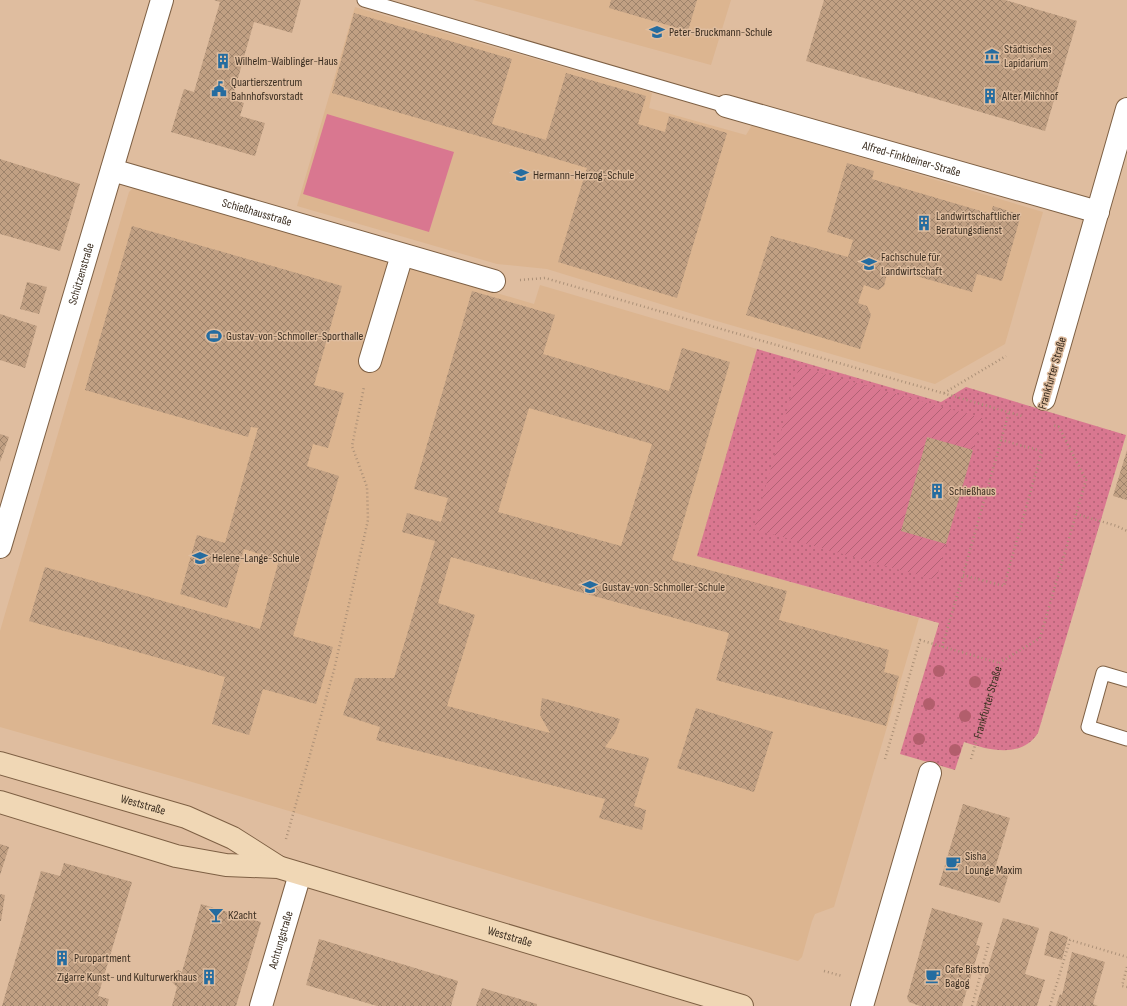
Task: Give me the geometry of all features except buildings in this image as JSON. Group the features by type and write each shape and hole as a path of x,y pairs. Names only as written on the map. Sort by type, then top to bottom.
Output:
{"street":[{"name":"Schützenstraße","path":"0,547 162,0"},
{"name":"Alfred-Finkbeiner-Straße","path":"726,106 1098,212"},
{"name":"Frankfurter Straße","path":"1044,399 1127,109"},
{"name":"Schießhausstraße","path":"112,170 494,281"},
{"path":"370,361 402,255"},
{"name":"Weststraße","path":"0,763 186,817 233,838 278,867 742,1006"},
{"path":"862,1006 930,773"},
{"name":"Weststraße","path":"0,802 176,856 226,865 278,867"},
{"name":"Achtungstraße","path":"261,1006 300,874"}],"lane":[{"path":"364,0 726,106"},
{"path":"1127,680 1103,673 1088,728 1127,739"}],"path":[{"path":"494,281 545,278 1038,421"},
{"path":"944,394 1006,356"},
{"path":"278,867 334,670 368,520 367,487 352,446 370,361"},
{"name":"Frankfurter Straße","path":"971,759 999,663 1040,638 1086,480 1059,427 1038,421 1044,399"},
{"path":"942,647 1009,412"},
{"path":"963,575 1004,586 1042,452 1001,440"},
{"path":"1076,514 1117,526 1127,531"},
{"path":"885,759 920,640 999,663"},
{"path":"1050,1006 1070,940 1127,957"},
{"path":"972,1006 989,942"},
{"path":"1127,967 1122,986 1127,987"}],"shaded area":[{"name":"Peter-Bruckmann-Schule","path":"473,0 731,0 711,65"},
{"path":"355,7 652,93 649,108 746,135 752,125 1043,212 1005,344 935,384 696,315 547,269 497,264 297,206"},
{"path":"327,114 454,152 429,232 303,194"},
{"path":"135,186 534,304 540,285 757,349 698,556 919,618 834,907 815,914 802,957 798,961 647,918 182,779 0,727 0,631 129,192"},
{"path":"757,349 941,402 966,387 1126,435 1038,733 1031,741 1014,749 1004,750 984,748 964,742 955,770 900,754 939,623 697,556"},
{"path":"799,367 982,418 973,450 927,438 901,531 946,544 936,580 754,529"}],"place":[{"name":"Peter-Bruckmann-Schule","path":"657,32"},
{"name":"Städtisches Lapidarium","path":"992,56"},
{"name":"Wilhelm-Waiblinger-Haus","path":"223,61"},
{"name":"Quartierszentrum Bahnhofsvorstadt","path":"219,89"},
{"name":"Alter Milchhof","path":"990,96"},
{"name":"Hermann-Herzog-Schule","path":"521,175"},
{"name":"Landwirtschaftlicher Beratungsdienst","path":"924,223"},
{"name":"Fachschule für Landwirtschaft","path":"869,264"},
{"name":"Gustav-von-Schmoller-Sporthalle","path":"214,336"},
{"name":"Schießhaus","path":"937,491"},
{"name":"Helene-Lange-Schule","path":"200,558"},
{"name":"Gustav-von-Schmoller-Schule","path":"590,587"},
{"name":"Sisha Lounge Maxim","path":"953,863"},
{"name":"K2acht","path":"216,915"},
{"name":"Puropartment","path":"62,958"},
{"name":"Cafe Bistro Bagog","path":"933,976"},
{"name":"Zigarre Kunst- und Kulturwerkhaus","path":"209,977"}]}
